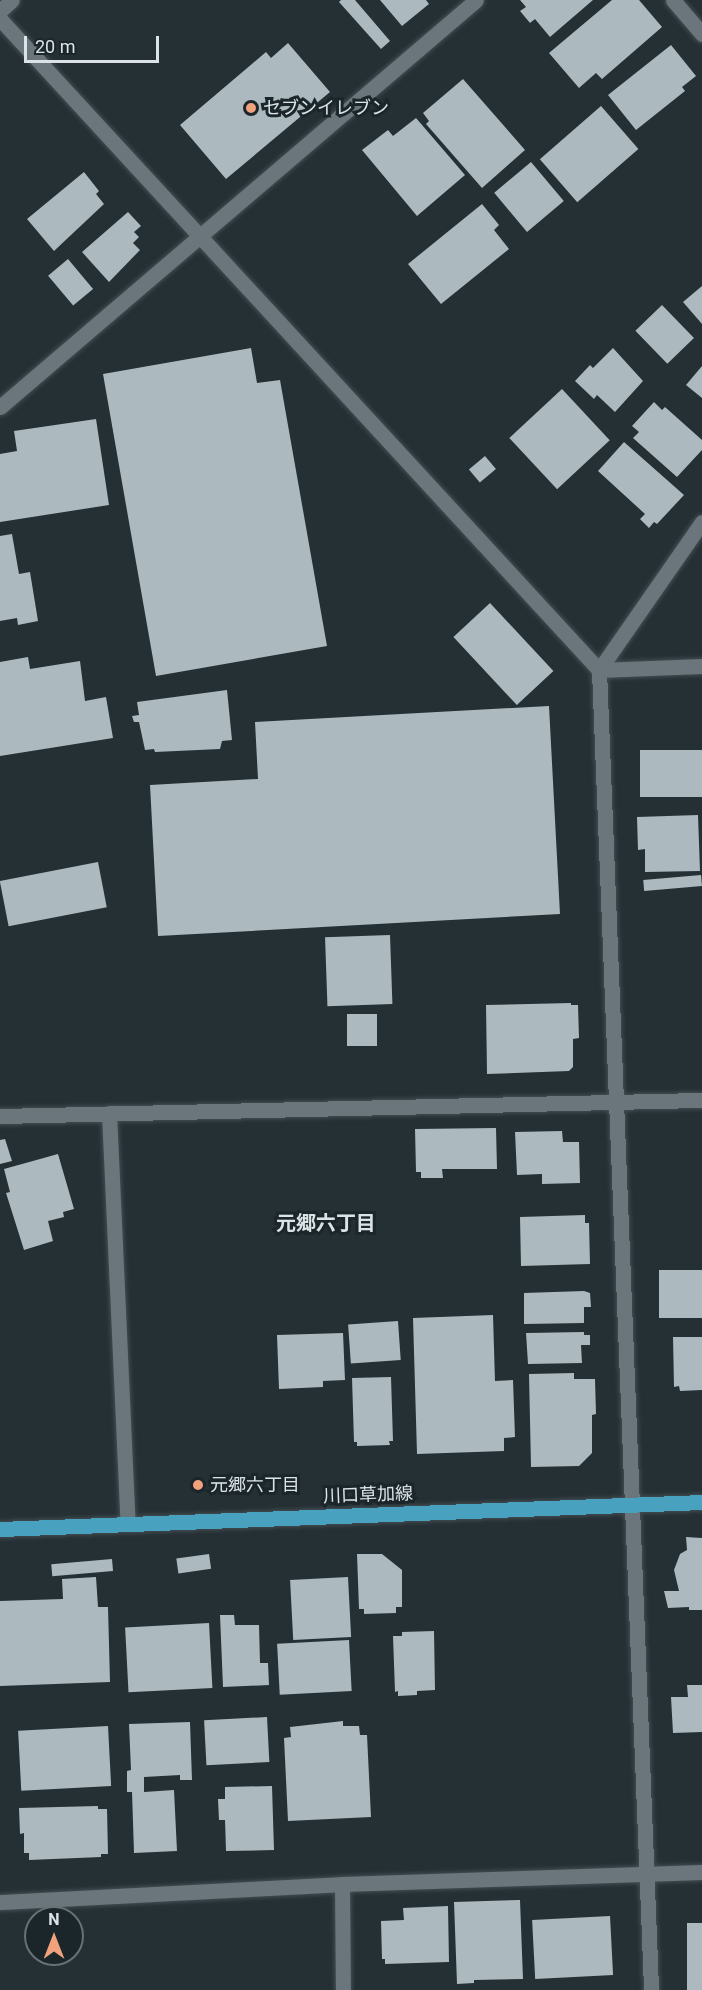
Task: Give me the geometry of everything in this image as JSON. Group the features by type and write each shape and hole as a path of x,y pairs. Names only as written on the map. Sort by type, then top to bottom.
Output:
{"main road":[{"name":"川口草加線","path":"0,1529 702,1502"}],"street":[{"path":"0,10 12,0"},
{"path":"0,407 476,0"},
{"path":"673,0 702,34"},
{"path":"0,19 201,234 599,670 702,666"},
{"path":"651,1990 599,670 702,522"},
{"path":"0,1116 702,1100"},
{"path":"108,1113 128,1524"},
{"path":"0,1902 342,1884 702,1872"},
{"path":"342,1884 343,1990"}],"building":[{"path":"355,0 390,41 381,49 339,2"},
{"path":"380,0 426,0 429,4 402,26"},
{"path":"520,0 593,0 550,37 535,19 530,23 520,11 526,7"},
{"path":"612,0 639,0 662,27 602,79 596,73 579,88 549,53"},
{"path":"288,43 330,92 226,179 180,125 266,52 271,58"},
{"path":"671,45 696,76 682,87 685,91 636,130 608,95"},
{"path":"463,79 525,150 482,188 426,124 429,121 423,113"},
{"path":"601,106 638,149 577,202 540,159"},
{"path":"416,118 465,175 417,216 362,150 388,130 393,136"},
{"path":"531,162 564,201 527,232 494,193"},
{"path":"84,172 99,191 96,194 104,204 54,251 27,219"},
{"path":"482,204 499,225 494,230 509,249 441,304 408,264"},
{"path":"128,212 141,226 134,232 139,237 133,243 140,250 109,282 82,252"},
{"path":"68,259 93,289 73,306 48,276"},
{"path":"702,286 702,324 683,302"},
{"path":"662,305 694,338 667,364 635,331"},
{"path":"251,348 257,383 280,380 327,646 156,676 103,374"},
{"path":"613,348 643,381 615,412 597,395 594,399 575,381 590,365 593,368"},
{"path":"702,366 702,398 686,385"},
{"path":"562,389 610,440 557,489 509,438"},
{"path":"654,402 662,410 665,407 702,440 702,450 677,477 633,438 639,432 632,426"},
{"path":"96,419 109,505 0,522 0,454 17,451 14,431"},
{"path":"624,442 684,495 657,524 654,522 649,528 640,519 645,514 598,471"},
{"path":"485,456 496,469 480,483 469,469"},
{"path":"12,534 19,574 30,572 38,621 18,625 17,618 0,621 0,536"},
{"path":"490,603 553,671 517,705 453,637"},
{"path":"28,657 30,669 80,661 85,701 106,697 113,738 0,756 0,662"},
{"path":"227,690 232,740 222,741 220,749 155,752 154,749 145,750 139,722 134,722 132,716 139,715 137,702"},
{"path":"549,706 560,914 158,936 150,785 258,779 255,722"},
{"path":"640,750 702,750 702,797 640,797"},
{"path":"698,815 700,871 645,872 645,849 638,850 637,817"},
{"path":"98,862 107,907 9,926 0,881"},
{"path":"701,875 702,886 644,891 643,880"},
{"path":"390,935 392,1004 327,1006 325,937"},
{"path":"571,1003 571,1005 578,1005 579,1038 573,1039 573,1067 569,1071 487,1074 486,1005"},
{"path":"347,1014 377,1014 377,1046 347,1046"},
{"path":"496,1128 497,1169 442,1169 443,1178 421,1178 421,1172 416,1172 415,1129"},
{"path":"562,1131 563,1142 579,1142 580,1183 542,1184 542,1174 517,1175 515,1132"},
{"path":"5,1139 12,1161 0,1164 0,1140"},
{"path":"58,1154 74,1209 63,1212 64,1217 48,1221 53,1241 24,1250 6,1193 10,1192 4,1169"},
{"path":"585,1215 585,1223 589,1223 590,1264 521,1266 520,1217"},
{"path":"659,1270 702,1270 702,1318 659,1318"},
{"path":"584,1291 590,1293 591,1307 584,1307 584,1323 524,1324 524,1293"},
{"path":"493,1315 495,1381 513,1380 515,1437 504,1438 504,1451 417,1454 413,1318"},
{"path":"398,1321 401,1360 351,1363 348,1324"},
{"path":"584,1332 584,1335 590,1335 590,1345 581,1345 582,1363 528,1364 526,1333"},
{"path":"343,1333 345,1380 323,1381 323,1387 279,1389 277,1335"},
{"path":"673,1337 702,1337 702,1390 680,1391 679,1386 674,1387"},
{"path":"574,1373 574,1379 595,1379 596,1414 592,1415 592,1453 579,1466 531,1467 529,1374"},
{"path":"391,1377 393,1441 389,1441 390,1445 357,1446 357,1442 354,1442 352,1378"},
{"path":"686,1537 702,1538 702,1610 689,1610 689,1607 668,1608 664,1591 679,1591 674,1570 680,1554 687,1550"},
{"path":"209,1554 211,1569 178,1573 176,1559"},
{"path":"357,1554 382,1554 402,1570 402,1607 396,1607 396,1613 364,1614 364,1609 359,1609"},
{"path":"112,1559 113,1571 52,1576 51,1564"},
{"path":"96,1577 98,1607 108,1607 110,1682 0,1686 0,1601 63,1599 62,1579"},
{"path":"348,1577 351,1637 293,1640 290,1580"},
{"path":"220,1615 234,1615 235,1625 259,1625 260,1663 268,1663 269,1685 223,1687"},
{"path":"209,1623 212,1688 129,1692 125,1627"},
{"path":"434,1631 435,1690 417,1691 417,1695 398,1696 398,1691 395,1692 393,1636 402,1636 402,1632"},
{"path":"349,1640 352,1691 280,1695 277,1644"},
{"path":"687,1685 702,1685 702,1732 673,1733 671,1697 688,1697"},
{"path":"267,1717 269,1762 206,1765 204,1720"},
{"path":"343,1721 343,1726 359,1726 360,1735 367,1735 371,1817 288,1821 284,1738 291,1737 290,1727"},
{"path":"190,1722 192,1780 180,1780 180,1775 144,1777 144,1792 174,1790 177,1851 134,1853 132,1792 127,1792 127,1771 131,1770 129,1724"},
{"path":"108,1726 111,1786 21,1791 18,1731"},
{"path":"272,1786 274,1850 226,1851 225,1820 219,1820 218,1799 225,1799 225,1787"},
{"path":"98,1806 98,1809 107,1809 108,1854 101,1854 101,1857 29,1860 29,1853 24,1853 24,1833 20,1834 19,1808"},
{"path":"520,1900 523,1979 474,1980 474,1983 457,1984 454,1902"},
{"path":"448,1906 449,1962 385,1964 385,1959 382,1959 381,1921 404,1920 403,1908"},
{"path":"610,1916 613,1975 535,1979 532,1920"},
{"path":"687,1923 702,1923 702,1990 687,1990"}],"place":[{"name":"セブンイレブン","path":"251,108"},
{"name":"元郷六丁目","path":"198,1485"}],"district":[{"name":"元郷六丁目","path":"326,1223"}]}
